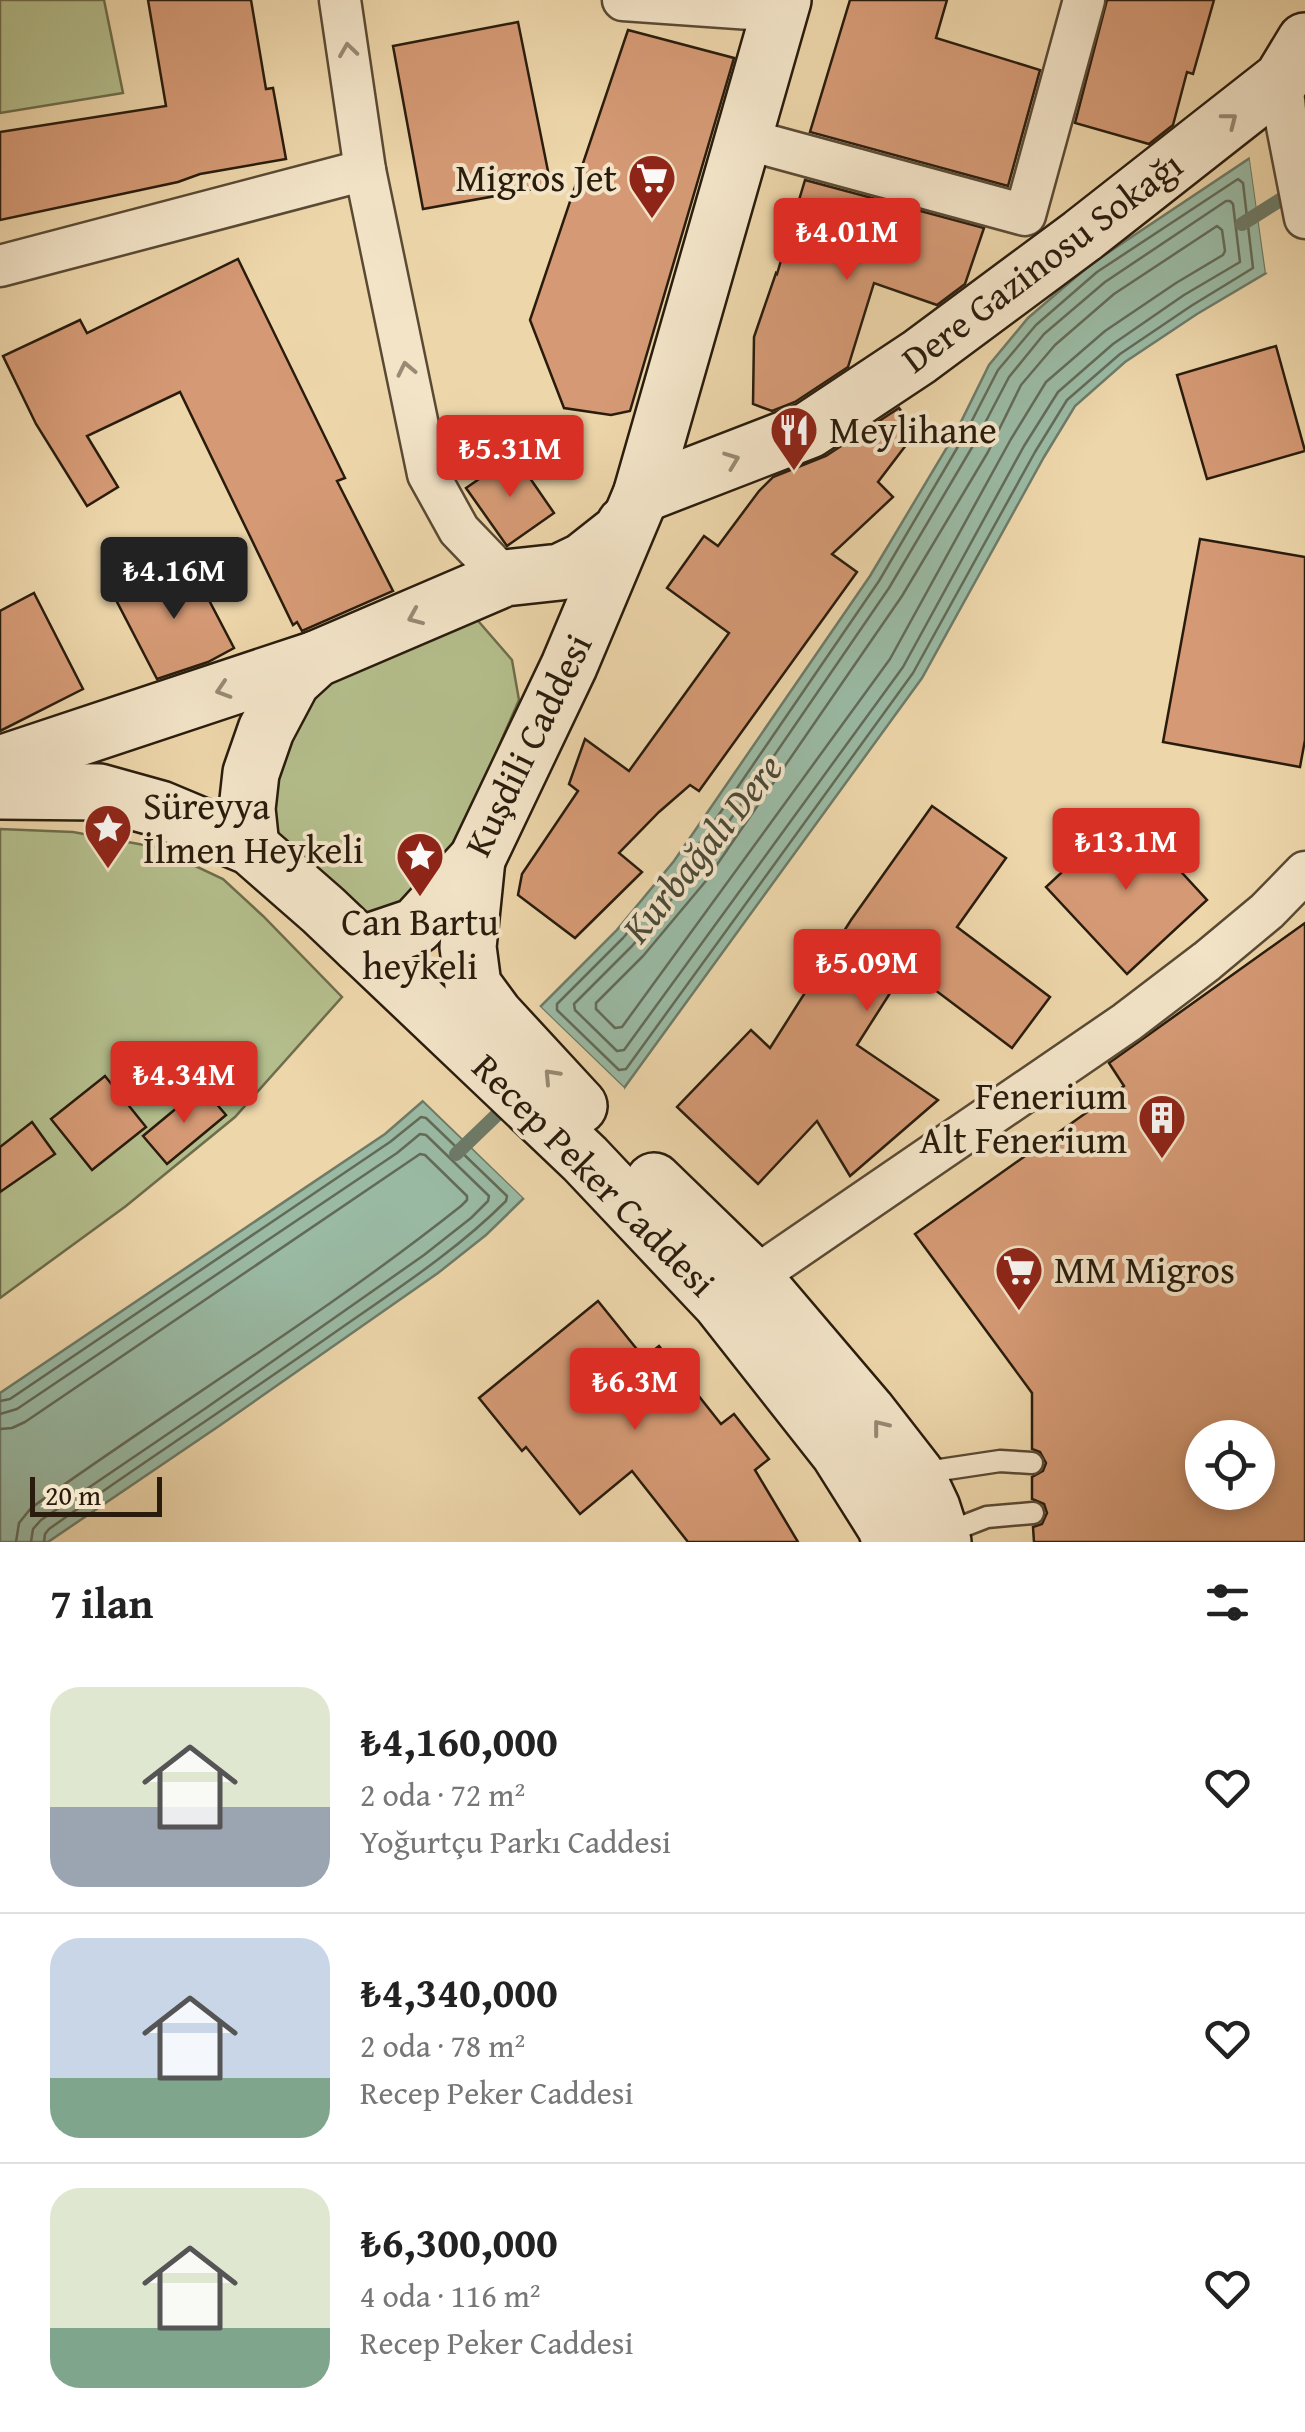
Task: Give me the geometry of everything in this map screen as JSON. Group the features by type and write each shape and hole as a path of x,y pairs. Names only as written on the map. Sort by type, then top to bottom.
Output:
{"main road":[{"name":"Kuşdili Caddesi","path":"360,944 416,926 477,859 568,666 642,496 781,6"},
{"name":"Dere Gazinosu Sokağı","path":"642,496 809,430 919,357 1291,80"},
{"name":"Kuşdili Caddesi","path":"0,764 316,659 505,578 560,572 583,561 621,532 642,496"},
{"path":"505,578 549,612 568,666"},
{"path":"250,847 247,809 252,773 266,730 292,682 316,659"},
{"name":"Recep Peker Caddesi","path":"0,791 100,792 160,809 250,847 360,944 479,1029 736,1289 867,1410 916,1474 932,1508 925,1540 885,1526 736,1289"},
{"name":"Recep Peker Caddesi","path":"477,859 468,947 479,1029"}],"street":[{"path":"340,0 365,170 428,474 459,530 505,578"},
{"path":"622,0 781,6"},
{"path":"1025,215 1084,0"},
{"path":"1291,80 1305,218"},
{"path":"745,138 1025,215 1082,236"},
{"path":"0,266 365,170"},
{"path":"736,1289 1127,1022 1267,911 1305,872"}],"lane":[{"path":"916,1474 1000,1460 1032,1462"},
{"path":"925,1540 988,1517 1032,1513"}],"shaded area":[{"path":"0,0 104,0 123,93 0,113"},
{"path":"473,615 512,660 519,700 445,869 364,933 269,849 255,775 300,686"},
{"path":"0,829 73,832 155,847 223,879 342,997 235,1117 126,1206 0,1298"}],"water":[{"path":"1250,158 1266,273 1125,362 1075,406 922,678 624,1088 540,1007 616,931 674,861 870,576 955,434 989,365 1028,318 1091,264"},
{"path":"423,1101 524,1198 438,1273 48,1542 0,1542 0,1393 385,1134"}],"pier":[{"path":"1249,153 1255,158 1270,271 1266,273"},
{"path":"536,1003 624,1088 625,1093 536,1010"},
{"path":"420,1097 527,1194 527,1201"}],"building":[{"path":"148,0 251,0 266,89 273,88 286,159 200,174 0,220 0,132 166,106"},
{"path":"850,0 947,0 936,38 1040,70 1008,186 810,132"},
{"path":"1107,0 1214,0 1193,74 1187,72 1173,125 1149,144 1075,123"},
{"path":"518,22 551,186 423,209 393,46"},
{"path":"628,30 734,58 630,411 611,415 564,408 530,320"},
{"path":"805,180 984,228 965,284 937,305 874,283 848,367 795,402 772,411 753,404 754,337"},
{"path":"238,259 345,478 337,481 393,591 302,631 297,622 293,625 180,392 87,436 118,487 87,506 36,424 3,356 80,320 87,333"},
{"path":"1276,346 1305,451 1207,479 1177,375"},
{"path":"899,408 916,432 878,482 893,497 832,554 857,572 699,791 690,785 619,853 642,872 575,938 518,895 522,874 578,791 569,784 585,739 629,771 729,633 667,588 704,536 718,546 773,477 826,456"},
{"path":"514,455 554,513 507,546 466,488"},
{"path":"1200,539 1305,557 1305,740 1300,767 1163,742"},
{"path":"188,560 234,648 208,662 157,679 115,598"},
{"path":"34,593 83,689 0,731 0,611"},
{"path":"932,806 1006,858 957,927 1050,997 1012,1048 906,968 857,1045 938,1100 850,1176 817,1121 758,1184 677,1107 751,1030 770,1048 851,920"},
{"path":"1126,812 1207,900 1127,974 1046,887"},
{"name":"Fenerium Alt Fenerium","path":"1305,923 1305,1542 1034,1542 1033,1527 1042,1524 1047,1513 1044,1504 1032,1499 1032,1477 1043,1471 1046,1463 1040,1452 1032,1449 1032,1393 915,1234 1124,1086 1109,1063"},
{"path":"105,1076 146,1127 92,1170 51,1119"},
{"path":"202,1087 226,1115 167,1164 143,1136"},
{"path":"32,1122 55,1154 0,1192 0,1147"},
{"path":"598,1301 644,1358 659,1346 721,1424 734,1414 769,1459 755,1470 798,1542 688,1542 632,1471 580,1514 526,1447 522,1451 479,1398"}],"waterway":[{"name":"Kurbağalı Dere","path":"1242,224 1296,190"},
{"name":"Kurbağalı Dere","path":"456,1154 509,1103"}],"place":[{"name":"Migros Jet","path":"652,220"},
{"name":"Meylihane","path":"794,472"},
{"name":"Süreyya İlmen Heykeli","path":"108,870"},
{"name":"Can Bartu heykeli","path":"420,898"},
{"name":"Fenerium Alt Fenerium","path":"1162,1160"},
{"name":"MM Migros","path":"1019,1312"}]}
